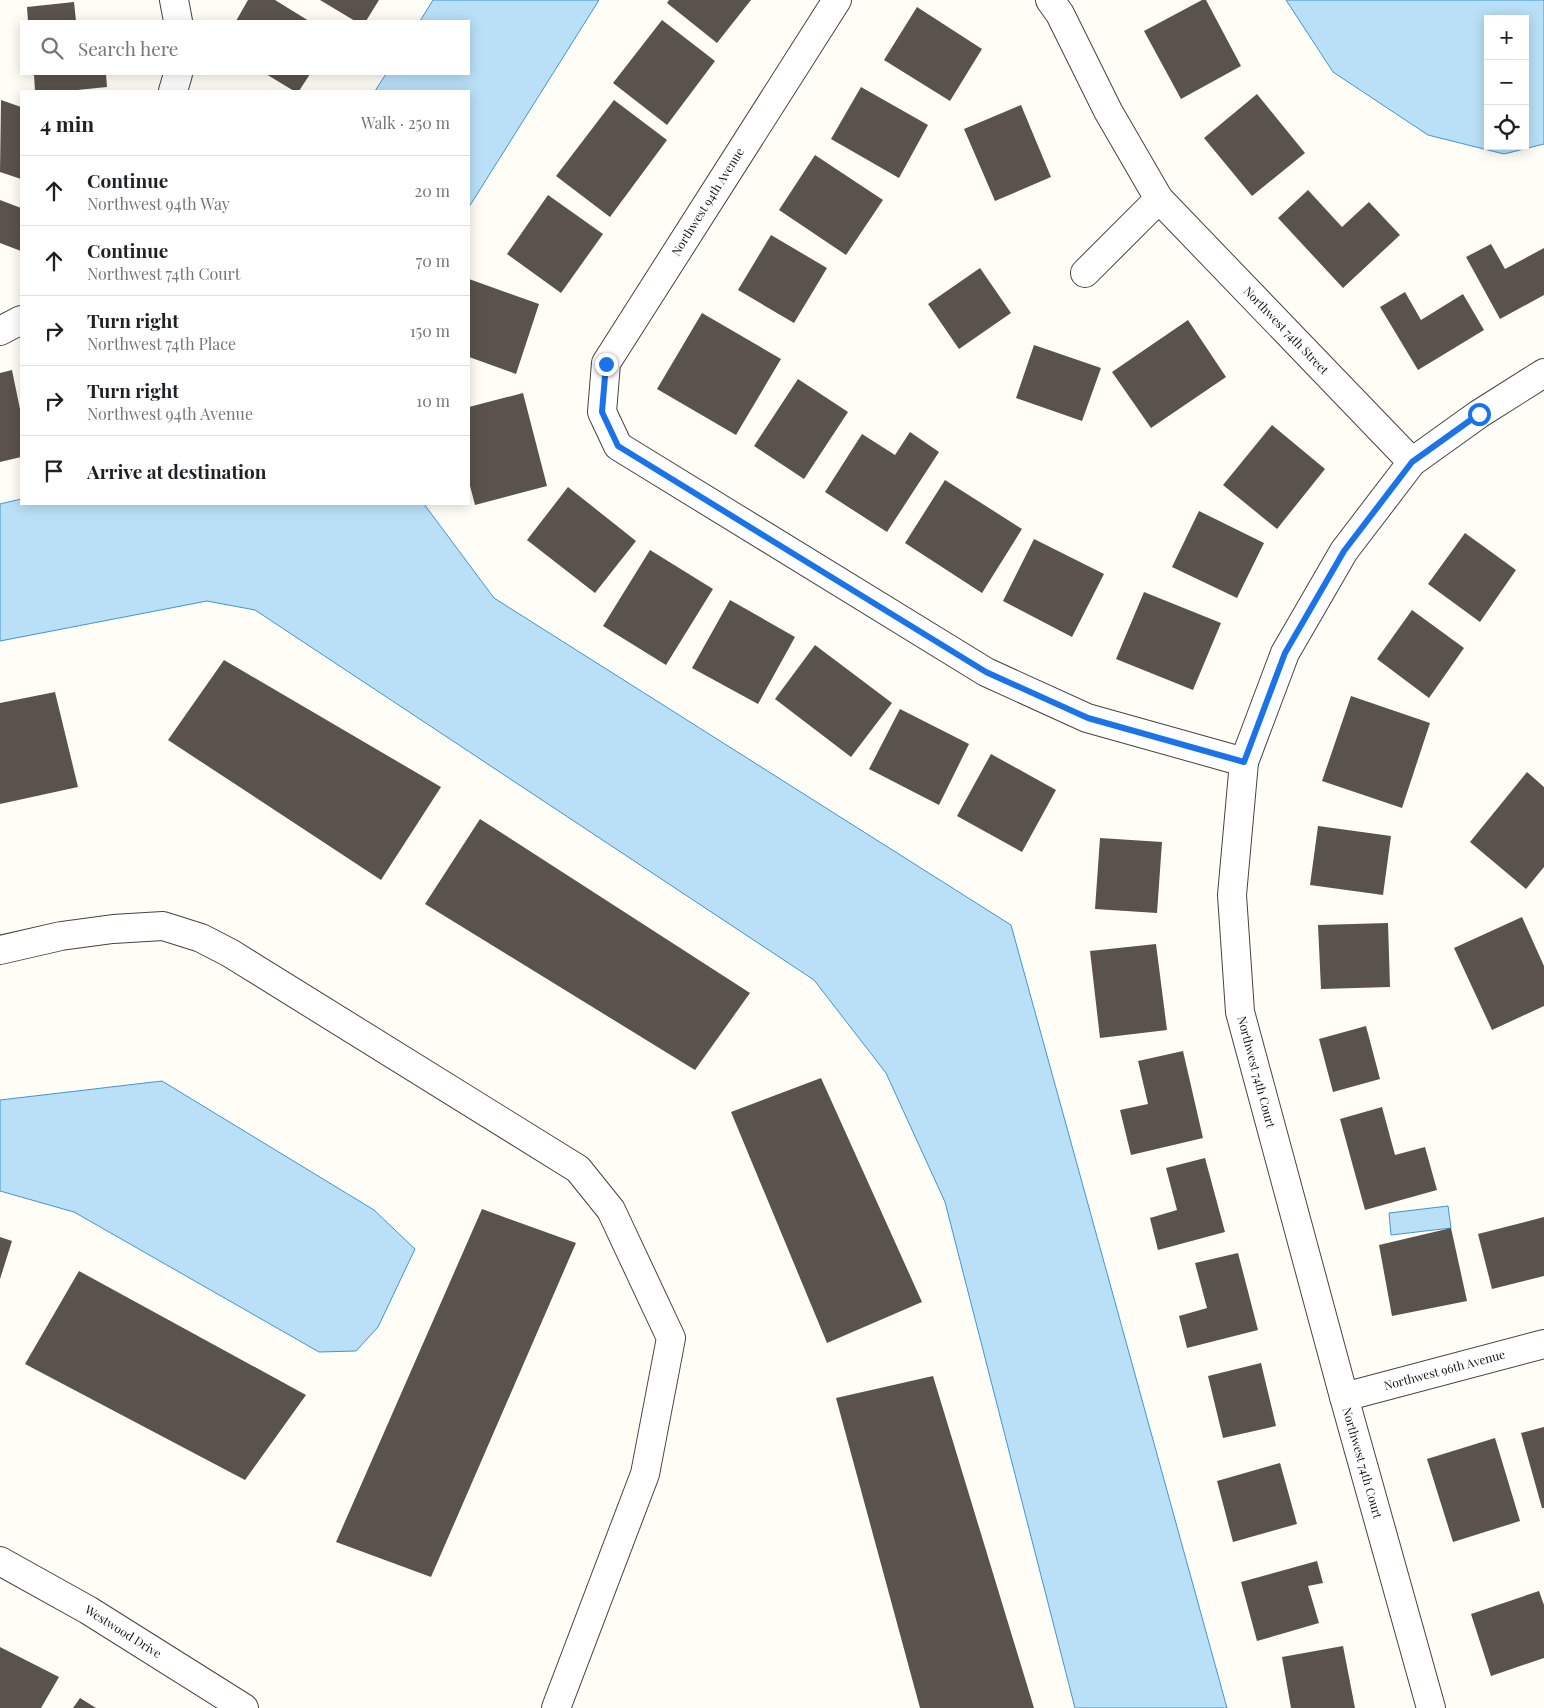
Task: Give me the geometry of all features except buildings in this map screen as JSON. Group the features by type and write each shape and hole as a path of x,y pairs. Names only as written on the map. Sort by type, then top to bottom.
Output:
{"street":[{"path":"174,0 178,20"},
{"name":"Northwest 94th Avenue","path":"837,0 606,364 602,412 618,446 986,672 1088,718 1244,762"},
{"name":"Northwest 74th Street","path":"1050,0 1060,14 1108,111 1159,199 1412,462"},
{"path":"173,90 178,75"},
{"path":"1085,273 1159,199"},
{"path":"0,331 20,321"},
{"name":"Northwest 74th Court","path":"1430,1708 1240,1012 1232,895 1244,762 1285,653 1344,551 1412,462 1479,414 1544,373"},
{"path":"0,950 61,936 113,929 163,926 200,938 230,953 578,1169 611,1210 672,1338 645,1474 556,1708"},
{"name":"Northwest 96th Avenue","path":"1344,1398 1544,1344"},
{"name":"Westwood Drive","path":"0,1561 88,1610 244,1708"}],"water":[{"path":"433,0 599,0 470,205 470,90 376,90 385,75 470,75 470,20 421,20"},
{"path":"1286,0 1544,0 1544,144 1529,148 1529,15 1484,15 1484,149 1428,135 1333,72"},
{"path":"1488,150 1520,150 1504,154"},
{"path":"20,499 20,505 425,505 494,598 1011,925 1227,1708 1075,1708 945,1202 886,1073 814,980 255,610 207,601 0,641 0,504"},
{"path":"162,1081 374,1210 415,1249 378,1327 356,1351 319,1352 74,1212 0,1191 0,1100"},
{"path":"1448,1206 1451,1228 1391,1235 1389,1213"}],"route":[{"path":"606,364 602,412 618,446 986,672 1088,718 1244,762 1285,653 1344,551 1412,462 1479,414"}]}
